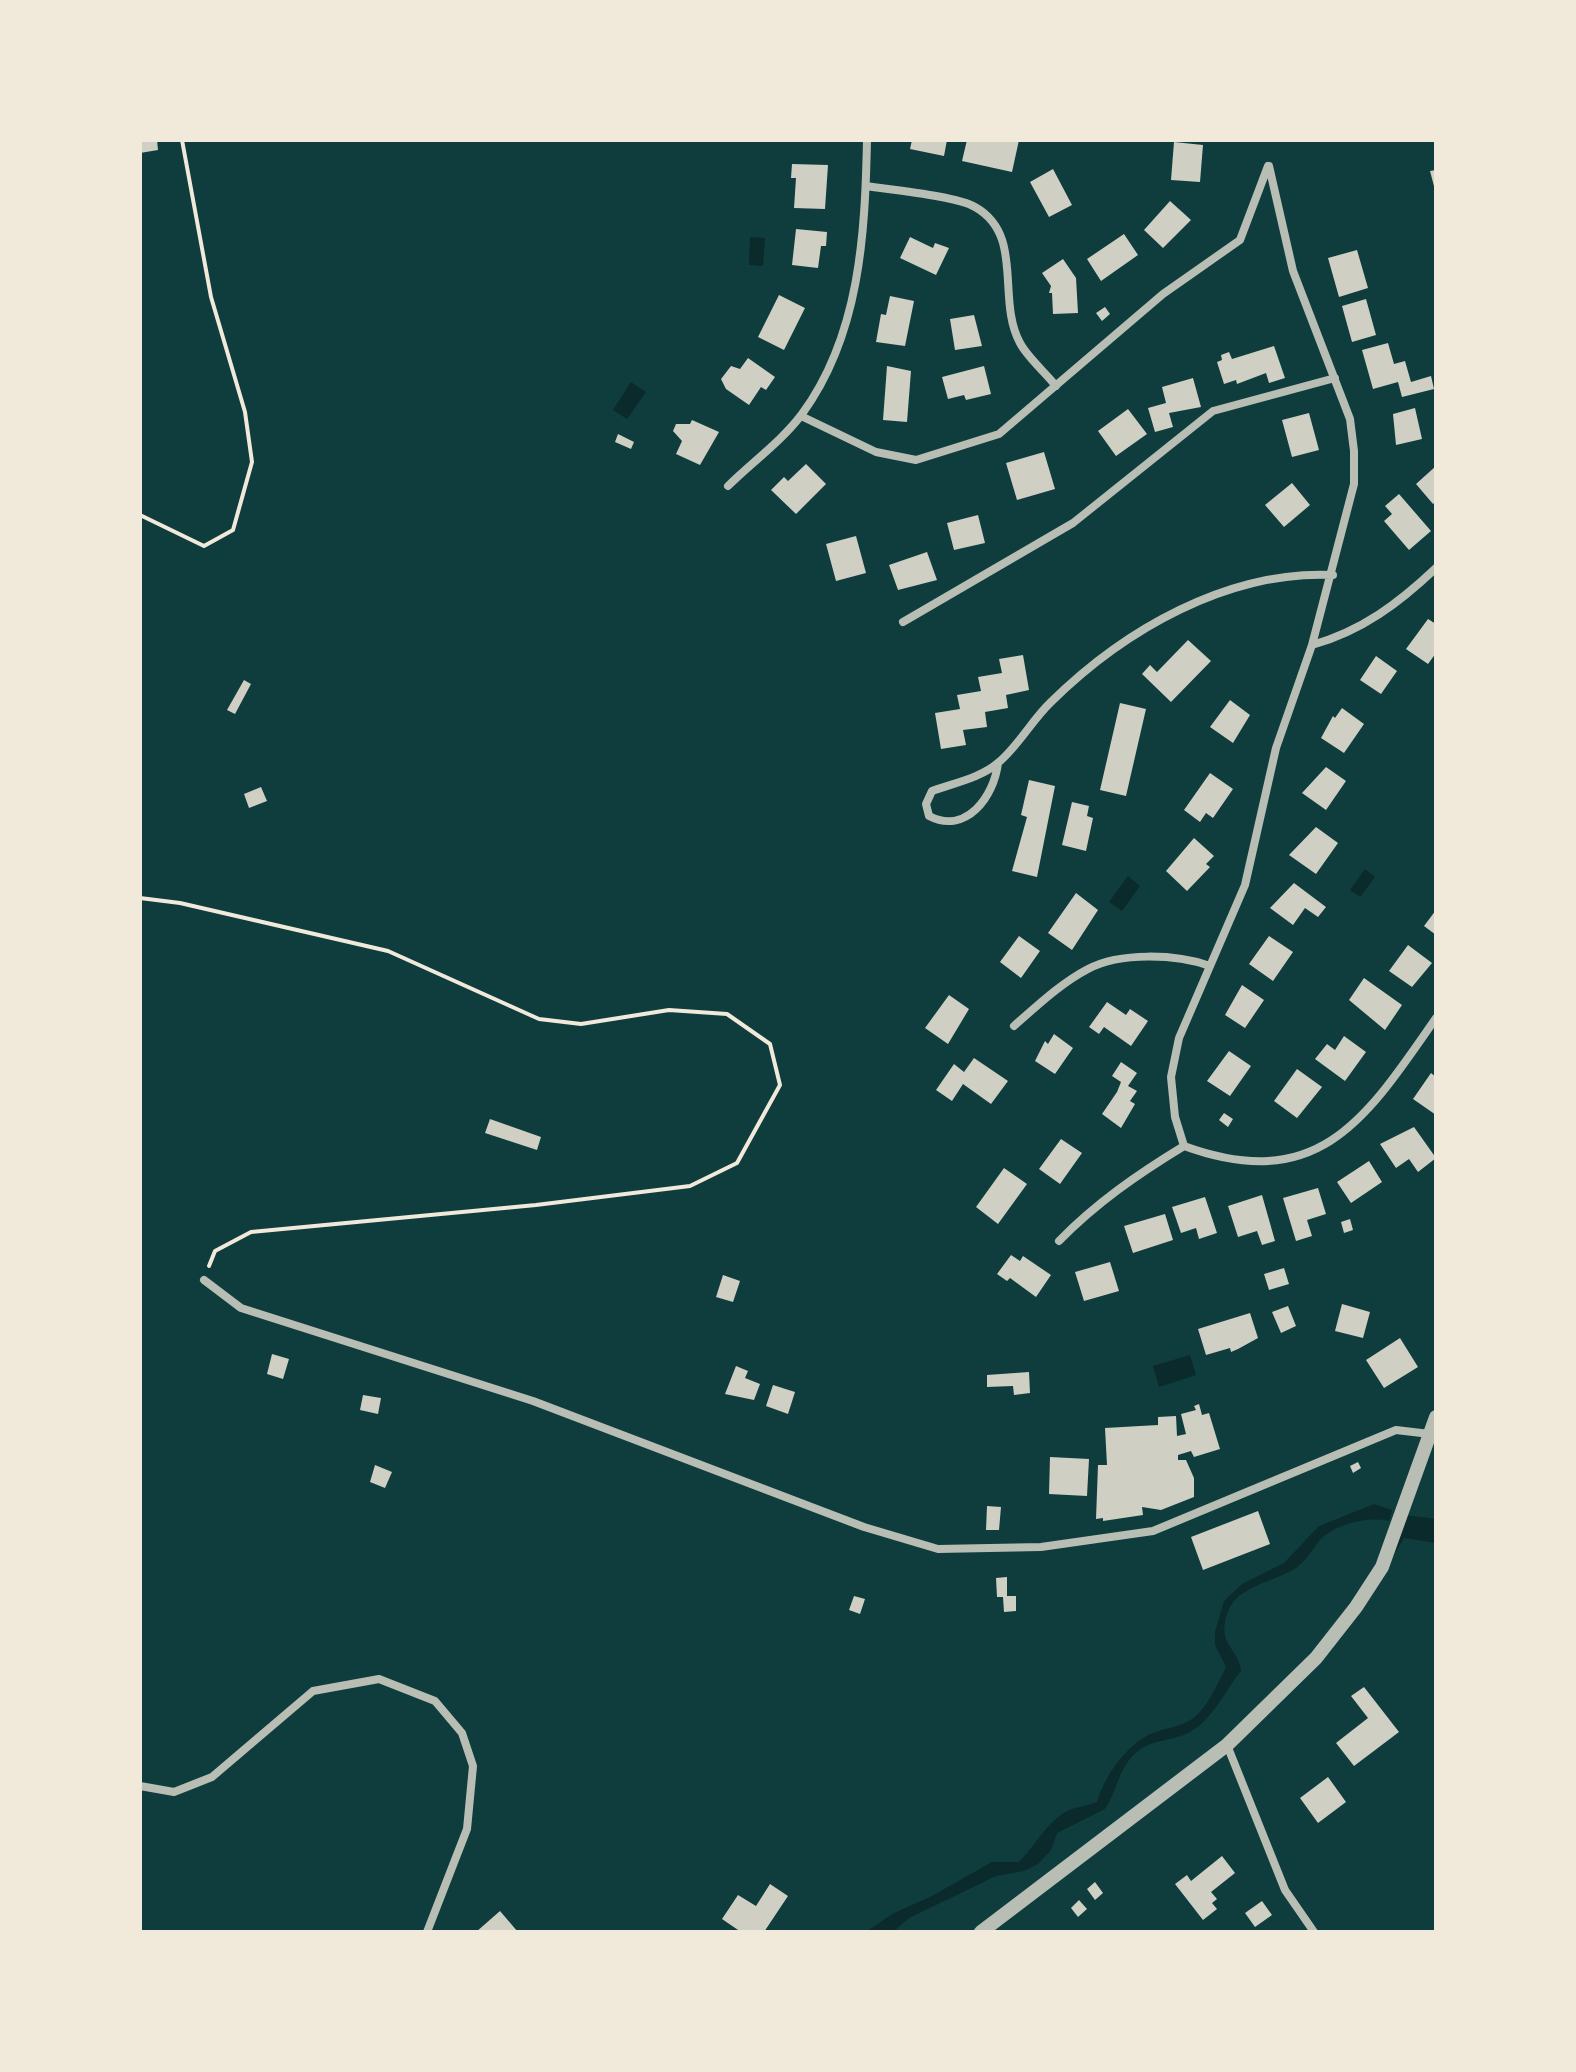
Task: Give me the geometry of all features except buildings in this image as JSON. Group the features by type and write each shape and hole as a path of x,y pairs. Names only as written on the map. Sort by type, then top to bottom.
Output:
{"street":[{"path":"728,486 801,416 827,373 858,286 867,140"},
{"path":"801,416 876,452 916,460 999,434 1163,294 1240,240 1268,166 1293,271 1350,419 1354,484 1333,575 1276,748 1254,859 1179,1038 1171,1077 1175,1117 1184,1146"},
{"path":"866,186 973,205 994,221 1004,241 1012,315 1020,342 1056,386"},
{"path":"903,622 1073,523 1213,411 1335,378"},
{"path":"1312,645 1342,636 1396,605 1436,568"},
{"path":"998,763 991,792 973,813 960,821 942,823 929,816 926,804 932,791 977,776 998,763 1051,702 1118,646 1180,609 1267,578 1296,573 1333,575"},
{"path":"1014,1026 1089,968 1143,956 1190,959 1210,966"},
{"path":"1184,1146 1211,1156 1262,1163 1291,1160 1323,1147 1353,1125 1398,1073 1436,1018"},
{"path":"1059,1241 1085,1215 1127,1182 1184,1146"},
{"path":"204,1280 241,1308 533,1401 864,1527 938,1549 1041,1547 1153,1531 1396,1430 1430,1434"},
{"path":"981,1932 1227,1745 1316,1658 1356,1607 1382,1567 1436,1417"},
{"path":"140,1786 174,1792 212,1777 313,1691 379,1679 435,1701 462,1733 473,1766 467,1829 427,1932"},
{"path":"1227,1745 1285,1890 1314,1932"}],"path":[{"path":"140,515 204,546 233,530 252,462 245,412 211,297 182,140"},
{"path":"140,898 180,903 388,951 539,1019 581,1024 669,1010 727,1014 770,1044 780,1085 737,1163 690,1186 536,1205 251,1232 215,1251 204,1280"}],"water":[{"path":"750,237 765,238 763,266 749,265"},
{"path":"631,382 646,392 627,419 613,410"},
{"path":"1365,869 1375,877 1360,897 1350,890"},
{"path":"1128,876 1140,886 1122,911 1109,902"},
{"path":"1190,1355 1196,1375 1159,1387 1153,1366"},
{"path":"1374,1504 1392,1510 1389,1521 1362,1521 1326,1534 1296,1568 1248,1590 1233,1602 1224,1630 1241,1671 1212,1713 1198,1727 1184,1735 1144,1747 1131,1757 1105,1809 1057,1833 1051,1850 1038,1864 1024,1871 996,1876 909,1918 893,1932 866,1932 892,1914 932,1896 992,1862 1019,1862 1060,1816 1097,1802 1109,1774 1129,1749 1151,1734 1191,1720 1210,1699 1226,1667 1215,1645 1215,1632 1224,1601 1242,1584 1284,1563 1319,1526"},
{"path":"1405,1515 1436,1519 1436,1543 1404,1538 1390,1561"}]}
